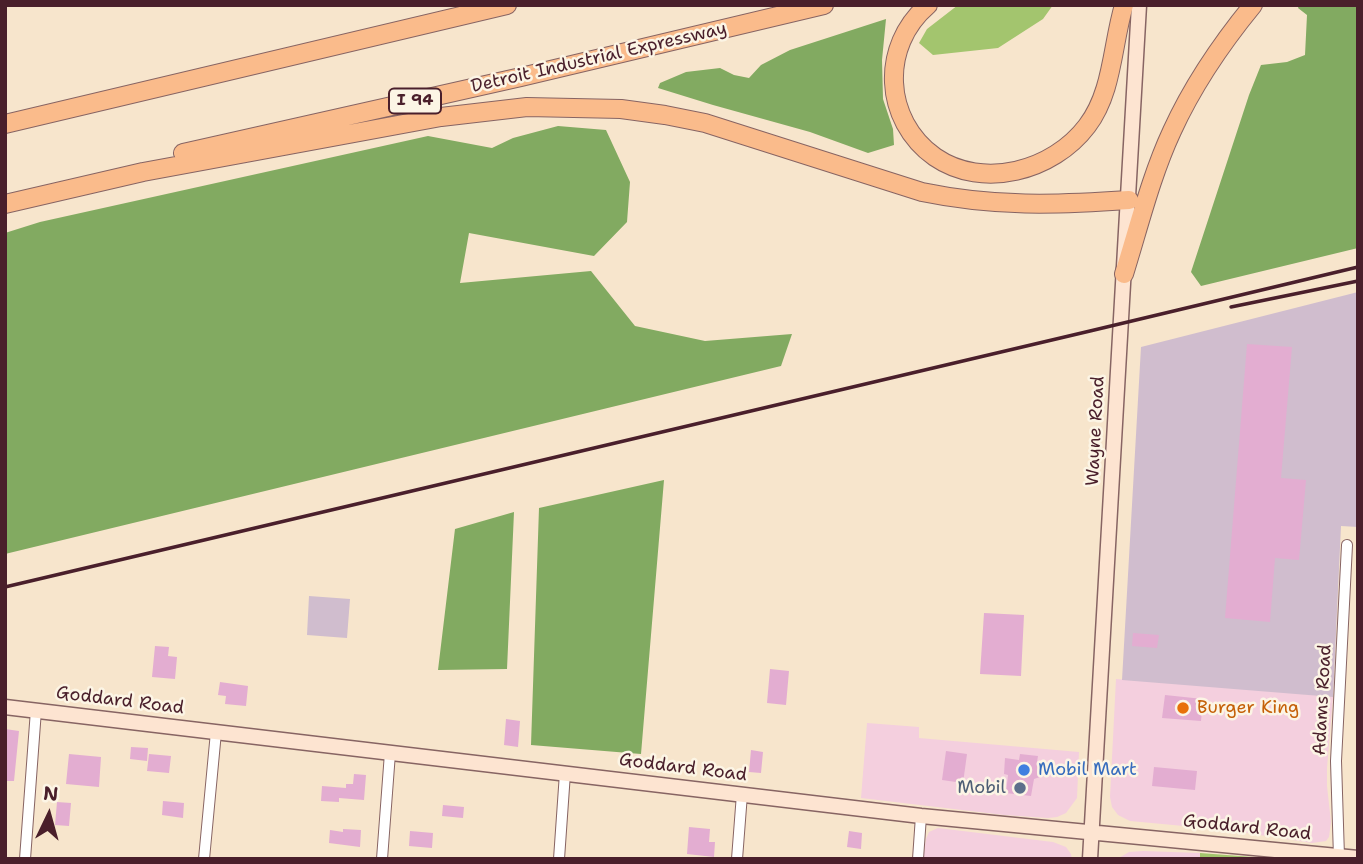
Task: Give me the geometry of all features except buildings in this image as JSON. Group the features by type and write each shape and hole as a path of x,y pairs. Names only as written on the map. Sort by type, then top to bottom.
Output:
{"highway":[{"path":"5,124 507,5"},
{"name":"Detroit Industrial Expressway","path":"5,193 521,78 824,5"},
{"path":"928,5 902,37 896,55 894,88 902,117 922,146 942,161 966,170 1000,173 1030,168 1043,162 1067,146 1087,126 1104,91 1124,5"},
{"path":"1124,274 1171,132 1212,57 1253,5"},
{"path":"5,204 143,172 441,117 527,107 621,109 705,122 922,192 953,198 1022,205 1129,200"}],"main road":[{"name":"Wayne Road","path":"1090,859 1139,5"},
{"name":"Goddard Road","path":"5,707 922,816 1358,858"}],"street":[{"name":"Adams Road","path":"1339,857 1336,761 1347,545"},
{"path":"25,859 36,710"},
{"path":"204,859 216,732"},
{"path":"382,859 390,753"},
{"path":"559,859 565,774"},
{"path":"737,859 742,794"},
{"path":"918,859 922,816"}],"shaded area":[{"path":"1358,292 1358,527 1341,526 1333,697 1122,680 1141,347"},
{"path":"309,596 350,599 347,638 307,635"},
{"path":"1116,679 1333,697 1327,768 1331,822 1326,841 1312,843 1227,830 1130,821 1118,815 1112,807 1110,797"},
{"path":"867,723 919,727 919,738 1079,752 1077,798 1066,813 1048,818 861,798"},
{"path":"938,828 1053,842 1066,847 1072,859 923,859 929,832"},
{"path":"1129,852 1200,853 1200,859 1117,859"}],"green space":[{"path":"958,5 1053,5 1043,19 998,48 933,55 919,43 927,29"},
{"path":"1299,5 1358,5 1358,248 1201,286 1191,272 1261,65 1287,62 1305,55 1307,15 1298,8"},
{"path":"886,19 882,60 883,99 893,129 894,145 868,153 810,132 658,88 660,83 686,72 720,68 749,78 761,65 790,50"},
{"path":"558,126 606,130 630,182 627,222 594,256 469,233 460,283 591,271 635,326 705,341 792,334 781,366 5,554 5,233 40,222 428,136 492,148 513,138"},
{"path":"664,480 641,754 531,745 539,508"},
{"path":"514,512 507,669 438,670 455,529"},
{"path":"1200,853 1279,859 1200,859"}],"railway":[{"path":"5,587 1358,267"},
{"path":"1231,307 1358,281"}],"place":[{"name":"Burger King","path":"1183,708"},
{"name":"Mobil Mart","path":"1024,770"},
{"name":"Mobil","path":"1020,788"}]}
